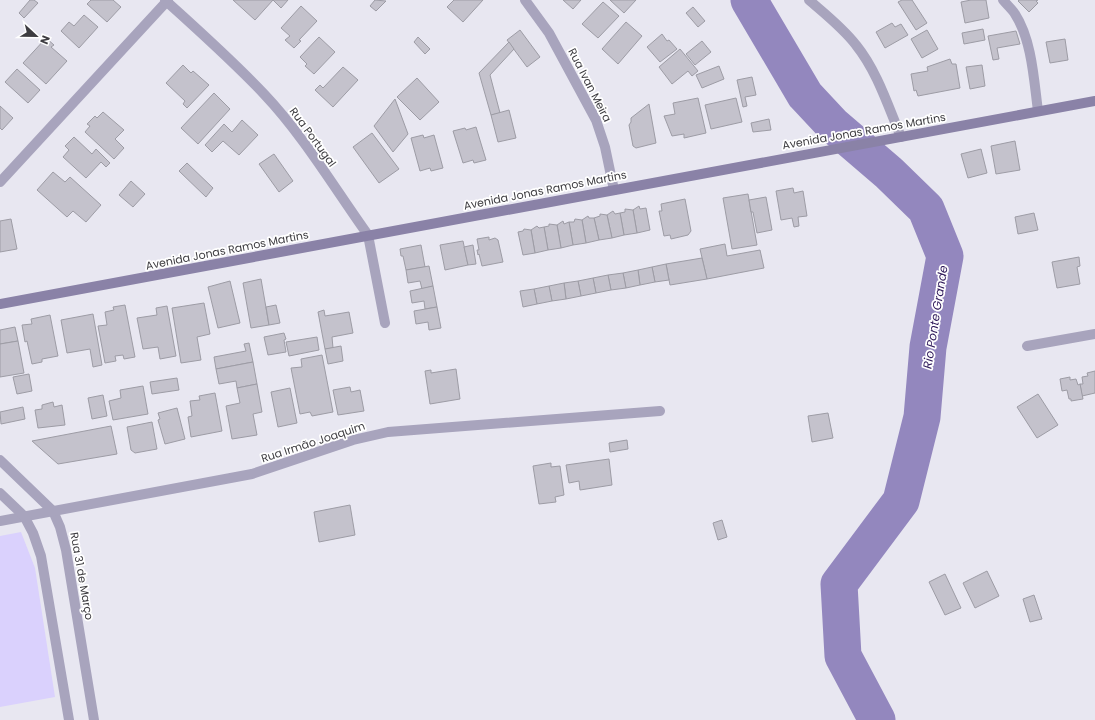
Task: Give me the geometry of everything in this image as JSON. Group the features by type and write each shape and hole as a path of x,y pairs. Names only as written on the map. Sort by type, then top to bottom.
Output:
{"main road":[{"name":"Avenida Jonas Ramos Martins","path":"0,304 1095,101"}],"street":[{"name":"Rua Ivan Meira","path":"525,0 549,33 596,120 605,147 614,190"},
{"path":"809,0 838,26 856,45 875,73 901,137"},
{"path":"1003,0 1015,14 1024,31 1030,54 1038,111"},
{"path":"0,182 167,1"},
{"name":"Rua Portugal","path":"167,1 265,94 296,132 368,236 385,323"},
{"path":"1027,346 1095,334"},
{"name":"Rua Irmão Joaquim","path":"0,521 252,474 353,440 388,432 660,411"},
{"name":"Rua 31 de Março","path":"0,460 53,511 60,527 66,550 94,720"},
{"path":"0,493 24,516 33,533 41,556 69,720"}],"shaded area":[{"path":"21,532 35,568 55,697 0,707 0,536"}],"building":[{"path":"30,0 34,0 38,3 24,18 19,13"},
{"path":"91,0 113,0 121,7 107,22 87,4"},
{"path":"233,0 273,0 255,20"},
{"path":"273,0 288,0 281,8"},
{"path":"375,0 386,1 376,11 370,6"},
{"path":"454,0 483,0 463,22 447,7"},
{"path":"563,0 581,0 573,9"},
{"path":"610,0 636,0 624,13"},
{"path":"902,0 912,0 927,23 916,30 898,2"},
{"path":"986,0 989,18 965,23 961,2"},
{"path":"1038,0 1036,1 1038,3 1029,12 1018,1"},
{"path":"603,2 619,16 598,38 582,24"},
{"path":"301,6 317,21 299,40 301,41 294,48 285,40 290,36 281,28"},
{"path":"693,7 705,21 698,27 686,13"},
{"path":"84,15 98,27 79,48 61,31 69,22 74,26"},
{"path":"626,22 642,36 618,64 602,49"},
{"path":"892,23 895,27 901,24 908,35 885,48 876,32"},
{"path":"983,29 985,40 964,44 962,33"},
{"path":"520,30 540,57 527,67 507,40"},
{"path":"927,30 938,49 922,58 911,39"},
{"path":"1016,31 1020,44 997,48 999,59 993,60 988,36"},
{"path":"662,34 667,41 669,40 677,49 660,62 647,47"},
{"path":"319,37 335,52 314,74 305,66 307,64 300,57"},
{"path":"418,37 430,49 425,54 414,42"},
{"path":"46,38 54,45 51,47 67,61 46,84 23,63"},
{"path":"1065,39 1068,60 1050,63 1046,42"},
{"path":"702,41 711,52 695,65 686,54"},
{"path":"509,42 514,49 490,75 500,113 491,115 479,73"},
{"path":"680,49 698,71 692,76 688,71 672,84 659,67"},
{"path":"950,59 952,64 956,64 960,88 918,96 916,90 914,91 911,74 928,71 927,67"},
{"path":"183,65 191,73 193,71 209,85 187,108 183,104 185,101 166,83"},
{"path":"982,65 985,86 970,89 966,67"},
{"path":"719,66 724,79 702,88 696,75"},
{"path":"343,67 358,80 333,107 315,90 320,85 323,88"},
{"path":"17,69 40,90 28,103 5,82"},
{"path":"752,77 756,95 745,97 747,106 743,107 737,80"},
{"path":"417,78 439,102 420,120 397,97"},
{"path":"214,93 230,109 198,144 181,128"},
{"path":"698,98 706,133 684,138 684,134 672,136 664,116 675,114 673,103"},
{"path":"736,98 742,122 711,129 705,105"},
{"path":"395,99 408,134 393,152 374,126"},
{"path":"649,104 656,143 636,148 633,146 629,125 631,118"},
{"path":"0,106 13,118 2,130 0,128"},
{"path":"509,110 516,138 498,142 491,115"},
{"path":"103,112 124,130 115,139 124,148 114,159 85,132 90,126 87,124 95,116 97,118"},
{"path":"769,119 771,130 753,132 751,123"},
{"path":"242,120 258,135 239,155 223,141 212,152 205,145 224,124 232,132"},
{"path":"476,127 486,160 474,163 473,160 463,163 453,131 465,128 466,130"},
{"path":"372,133 399,169 379,183 353,147"},
{"path":"423,135 424,138 434,135 443,168 431,171 430,168 420,171 411,138"},
{"path":"74,137 92,154 96,149 110,163 106,167 101,162 86,178 63,157 69,150 65,146"},
{"path":"1015,141 1020,170 996,174 991,146"},
{"path":"981,149 987,173 968,178 961,154"},
{"path":"274,154 293,181 279,192 259,164"},
{"path":"187,163 213,188 206,197 179,171"},
{"path":"53,172 65,182 70,177 101,205 86,222 73,211 67,217 37,190"},
{"path":"131,181 145,194 133,207 119,195"},
{"path":"793,188 794,193 803,191 807,216 798,217 799,226 794,227 792,218 781,220 776,191"},
{"path":"748,194 757,245 732,249 723,198"},
{"path":"766,197 772,230 757,233 749,200"},
{"path":"685,199 691,231 688,235 671,239 670,235 664,236 659,211 662,211 661,204"},
{"path":"639,206 640,209 646,208 650,230 637,233 633,210"},
{"path":"625,209 633,210 637,233 624,235 620,213 625,212"},
{"path":"613,211 615,214 620,213 624,235 612,238 607,215"},
{"path":"1034,213 1038,230 1018,234 1015,217"},
{"path":"600,214 607,215 612,238 599,240 594,218 600,216"},
{"path":"588,216 589,218 594,218 599,240 586,243 582,220"},
{"path":"11,219 17,249 0,252 0,221"},
{"path":"575,219 582,220 586,243 573,245 569,222 574,222"},
{"path":"563,221 564,224 569,222 573,245 561,248 557,225"},
{"path":"549,224 557,225 561,248 548,250 544,227 549,226"},
{"path":"537,226 539,228 544,227 548,250 535,253 531,230"},
{"path":"524,229 531,230 535,253 523,255 518,232 523,231"},
{"path":"489,237 489,240 495,238 498,240 503,262 482,266 477,250 479,250 477,239"},
{"path":"463,241 468,265 445,270 440,245"},
{"path":"725,244 727,256 760,250 764,268 707,279 700,249"},
{"path":"421,245 425,267 406,270 400,249"},
{"path":"473,245 476,264 468,265 464,247"},
{"path":"1079,257 1080,266 1077,267 1080,284 1057,288 1052,262"},
{"path":"702,258 707,279 670,285 666,264"},
{"path":"666,264 669,280 655,282 652,267"},
{"path":"429,266 433,286 422,289 420,281 408,283 406,270"},
{"path":"652,267 655,282 640,285 638,270"},
{"path":"638,270 640,285 626,288 623,273"},
{"path":"623,273 626,288 611,290 608,275"},
{"path":"608,275 611,290 596,293 593,278"},
{"path":"593,278 596,293 581,296 578,281"},
{"path":"261,279 269,325 251,328 243,283"},
{"path":"230,281 240,323 218,328 208,287"},
{"path":"578,281 581,296 566,299 564,283"},
{"path":"564,283 566,299 552,301 549,286"},
{"path":"433,286 437,307 425,309 424,301 412,303 410,291"},
{"path":"549,286 552,301 537,304 534,289"},
{"path":"534,289 537,304 523,307 520,291"},
{"path":"204,303 210,334 197,337 201,360 181,363 172,308"},
{"path":"125,305 135,357 124,359 123,355 115,356 116,361 105,363 98,326 107,325 105,312 114,310 113,307"},
{"path":"276,305 280,323 269,325 266,307"},
{"path":"167,306 176,356 160,359 158,347 143,349 137,318 157,315 156,308"},
{"path":"437,307 441,328 429,330 428,322 416,324 414,311"},
{"path":"324,310 325,316 349,312 353,333 332,337 333,348 325,349 318,312"},
{"path":"93,314 102,365 93,367 90,349 67,353 61,320"},
{"path":"50,315 58,356 42,359 42,362 32,364 27,341 25,342 22,325 32,324 31,319"},
{"path":"15,327 18,341 0,344 0,330"},
{"path":"284,333 286,339 284,340 286,352 268,355 264,337"},
{"path":"317,337 319,350 289,356 286,342"},
{"path":"18,341 24,373 0,377 0,344"},
{"path":"249,343 253,362 216,369 214,357 246,351 244,344"},
{"path":"341,346 343,361 328,364 325,349"},
{"path":"322,355 333,412 312,416 310,412 300,414 291,368 302,367 301,359"},
{"path":"253,362 257,384 237,388 236,381 219,384 216,369"},
{"path":"456,369 460,399 430,404 425,371 431,370 431,373"},
{"path":"1095,371 1095,393 1082,396 1080,384 1083,384 1082,377 1088,376 1087,373"},
{"path":"29,374 32,391 17,394 13,377"},
{"path":"1070,377 1070,380 1076,379 1078,385 1080,384 1083,399 1071,401 1067,390 1062,391 1060,379"},
{"path":"177,378 179,390 152,394 150,382"},
{"path":"257,384 262,412 253,414 257,435 232,439 226,406 240,403 237,388"},
{"path":"143,386 148,414 113,420 109,401 121,398 120,390"},
{"path":"350,387 351,392 360,390 364,411 338,415 333,390"},
{"path":"290,388 297,423 278,427 271,392"},
{"path":"215,393 222,431 191,437 188,417 192,416 190,401 200,400 199,396"},
{"path":"1038,394 1058,425 1037,438 1017,407"},
{"path":"103,395 107,416 92,419 88,398"},
{"path":"53,402 54,407 62,405 65,425 38,428 35,410 42,409 42,405"},
{"path":"23,407 25,419 1,424 0,412"},
{"path":"177,408 185,439 165,444 158,420 160,419 158,413"},
{"path":"828,413 833,438 812,442 808,416"},
{"path":"152,422 157,449 135,453 131,450 127,427"},
{"path":"111,426 117,454 58,464 32,441"},
{"path":"627,440 628,449 610,452 609,443"},
{"path":"609,459 612,485 580,490 579,481 569,483 566,465"},
{"path":"551,463 551,467 560,466 564,495 555,497 556,502 539,504 533,466"},
{"path":"350,505 355,535 319,542 314,512"},
{"path":"722,520 727,537 718,540 713,523"},
{"path":"987,571 999,596 975,608 963,583"},
{"path":"945,574 961,608 945,615 929,582"},
{"path":"1034,595 1042,619 1030,622 1023,599"}],"waterway":[{"name":"Rio Ponte Grande","path":"749,0 805,95 833,125 889,173 926,209 945,256 928,347 922,417 901,501 839,584 843,656 877,720"}]}
